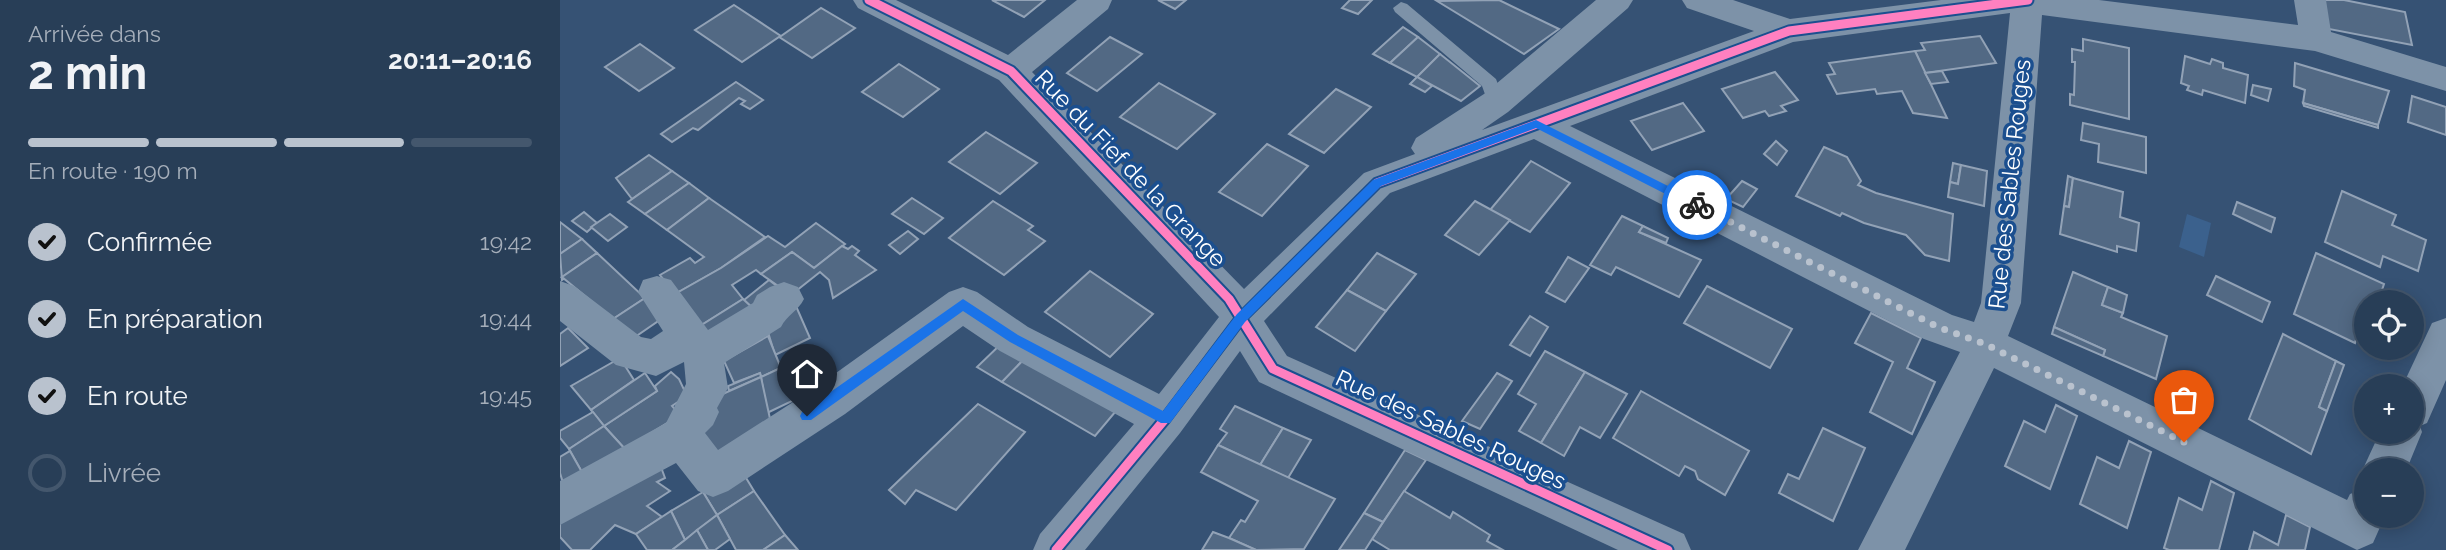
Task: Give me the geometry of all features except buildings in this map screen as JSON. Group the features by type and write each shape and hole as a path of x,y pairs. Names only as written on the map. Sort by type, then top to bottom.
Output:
{"street":[{"name":"Rue du Fief de la Grange","path":"869,0 1011,71 1229,299 1241,318"},
{"path":"1056,550 1165,419 1241,318 1377,183 1496,103 1617,0"},
{"path":"1698,0 1789,31"},
{"path":"2310,0 2316,39"},
{"name":"Rue du Fief de la Grange","path":"1011,71 1097,1"},
{"path":"1377,183 1789,31 2027,1 2316,39 2446,79"},
{"name":"Rue des Sables Rouges","path":"1881,550 1985,344 2001,303 2027,1"},
{"path":"1536,124 1938,327 1985,344 2354,527"},
{"path":"560,504 682,437 688,422 698,412 694,407 707,388 696,345 657,292"},
{"path":"560,298 630,352 656,358 696,345 767,315 771,307 784,299"},
{"path":"682,437 713,477 830,401 963,304 1014,339 1165,419"},
{"name":"Rue des Sables Rouges","path":"1241,318 1273,369 1668,550"},
{"path":"2424,384 2446,335"}],"lane":[{"path":"1401,8 1490,83 1496,103"}],"water":[{"path":"2187,214 2211,223 2204,257 2179,247"}],"cycle path":[{"path":"869,0 1011,71 1229,299 1273,369 1668,550"},
{"path":"1056,550 1165,419 1241,318 1377,183 1789,31 2028,0"}],"way so far":[{"path":"1697,205 1938,327 1985,344 2184,442"}],"route":[{"path":"807,416 963,304 1014,339 1165,419 1241,318 1377,183 1536,124 1697,205"}]}
